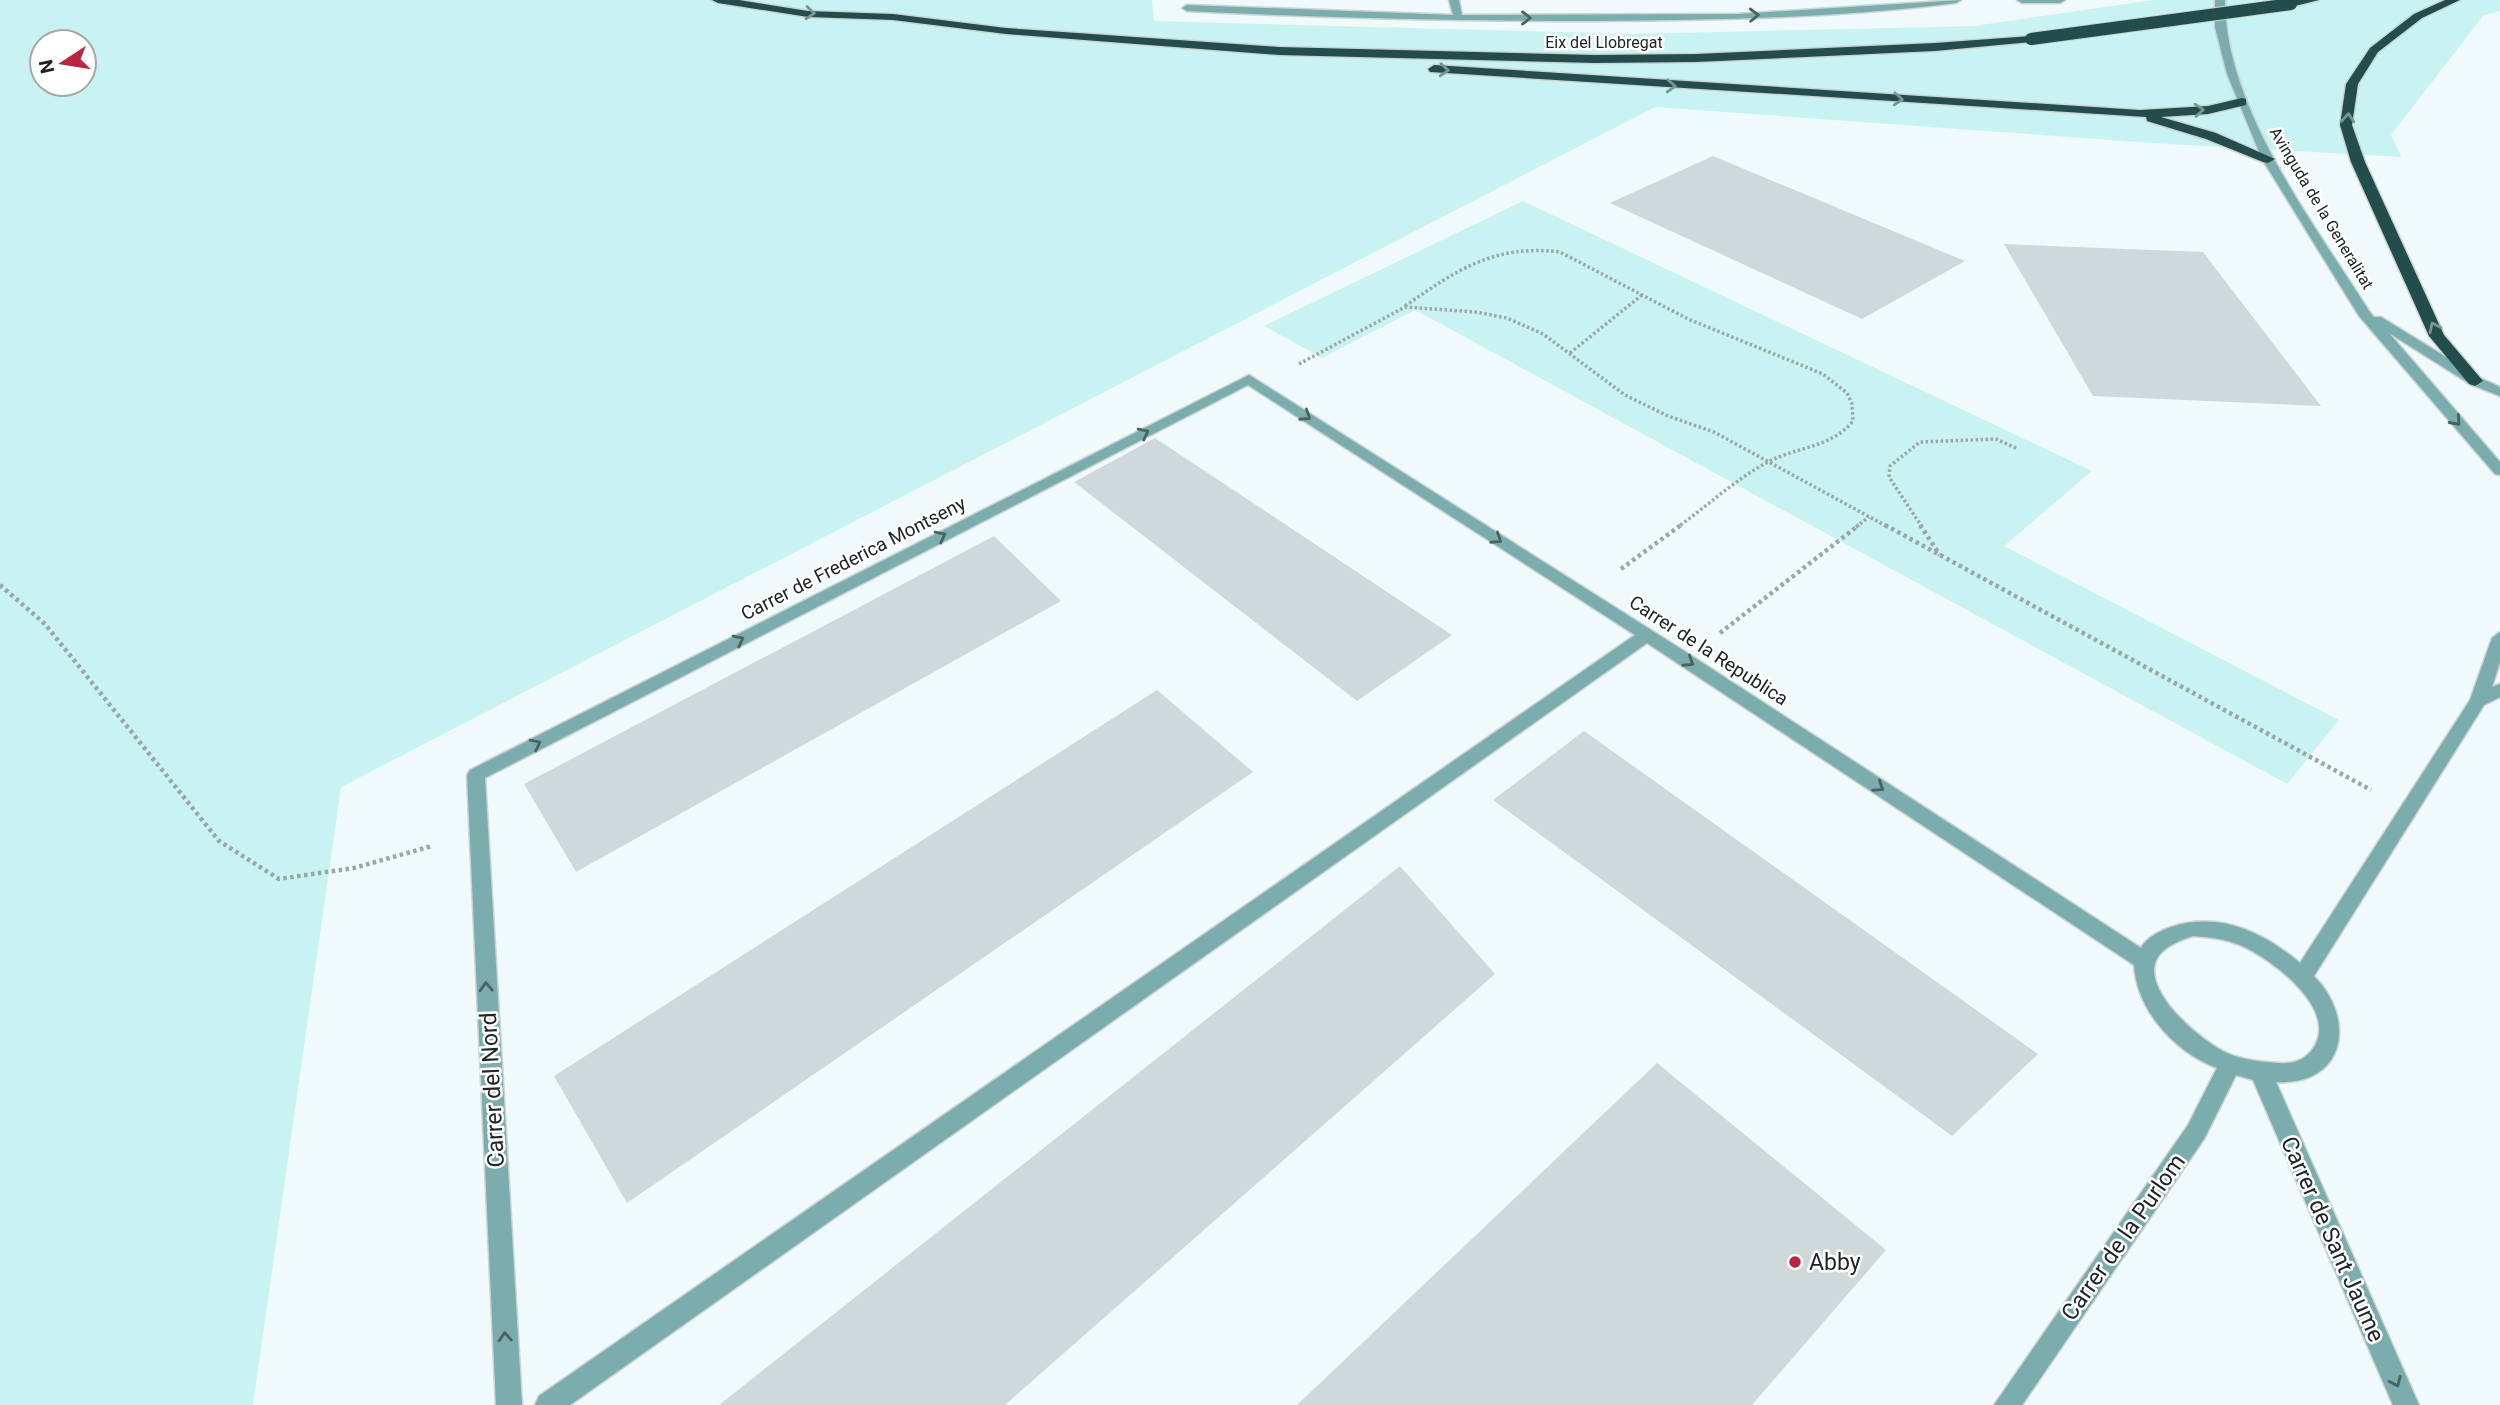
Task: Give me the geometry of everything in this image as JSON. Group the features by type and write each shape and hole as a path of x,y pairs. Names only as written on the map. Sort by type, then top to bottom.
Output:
{"highway":[{"name":"Eix del Llobregat","path":"718,0 808,14 893,17 1019,32 1279,51 1595,59 1696,58 1935,47 2031,39 2313,0"},
{"path":"2454,0 2418,16 2374,50 2352,84 2346,125 2358,162 2437,336 2475,381"},
{"name":"Eix del Llobregat","path":"832,3 893,17"},
{"path":"1279,51 1378,65 1619,83 2140,114 2208,110 2242,102"},
{"path":"2140,114 2211,136 2268,159"}],"street":[{"path":"1454,0 1458,18"},
{"path":"1187,8 1341,16 1688,18 1875,11 1956,0"},
{"path":"2022,0 2060,0"},
{"name":"Avinguda de la Generalitat","path":"2220,0 2220,27 2242,102 2268,159 2364,313 2500,471"},
{"name":"Avinguda de la Generalitat","path":"2364,313 2475,381 2500,392"},
{"name":"Carrer de la Republica","path":"1254,382 1686,660 2144,961"},
{"name":"Carrer de Frederica Montseny","path":"476,775 1254,382"},
{"path":"548,1405 1647,635"},
{"path":"2303,976 2478,701 2500,638"},
{"path":"2478,701 2500,690"},
{"name":"Carrer del Nord","path":"476,775 509,1405"},
{"path":"2193,928 2220,930 2250,940 2279,956 2303,976 2321,1000 2331,1025 2328,1047 2314,1064 2291,1073 2260,1072 2230,1064 2200,1049 2175,1029 2156,1005 2145,982 2144,961 2152,944 2170,932 2193,928"},
{"name":"Carrer de la Purlom","path":"2007,1405 2196,1132 2230,1064"},
{"name":"Carrer de Sant Jaume","path":"2260,1072 2406,1405"}],"path":[{"path":"1254,382 1405,307 1450,274 1490,254 1517,248 1540,248 1560,252 1688,318 1823,374 1843,386 1853,404 1853,421 1845,431 1809,448 1767,462 1585,595"},
{"path":"1570,353 1642,295"},
{"path":"1405,307 1476,312 1507,318 1543,334 1626,395 1668,416 1714,432 2409,810"},
{"path":"1941,556 1889,477 1890,466 1920,442 1996,439 2018,449"},
{"path":"1686,660 1869,517"},
{"path":"0,585 45,624 219,841 279,879 354,868 478,833"}],"shaded area":[{"path":"0,0 1152,0 1154,21 1633,34 1974,26 2154,0 2500,0 2500,11 2483,16 2391,135 2402,157 2151,143 1655,107 341,787 253,1405 0,1405"},
{"path":"1523,201 2092,471 2004,546 2339,720 2287,784 1415,310 1322,358 1264,326"}],"building":[{"path":"1713,156 1965,261 1862,319 1610,203"},
{"path":"2004,244 2203,252 2321,406 2093,396"},
{"path":"1155,438 1452,635 1357,701 1074,482"},
{"path":"994,536 1061,601 576,872 524,784"},
{"path":"1157,690 1253,772 627,1203 554,1076"},
{"path":"1584,731 2038,1054 1952,1136 1493,800"},
{"path":"1400,866 1495,974 1005,1405 719,1405"},
{"path":"1657,1063 1886,1250 1752,1405 1297,1405"}],"place":[{"name":"Abby","path":"1795,1262"}]}
